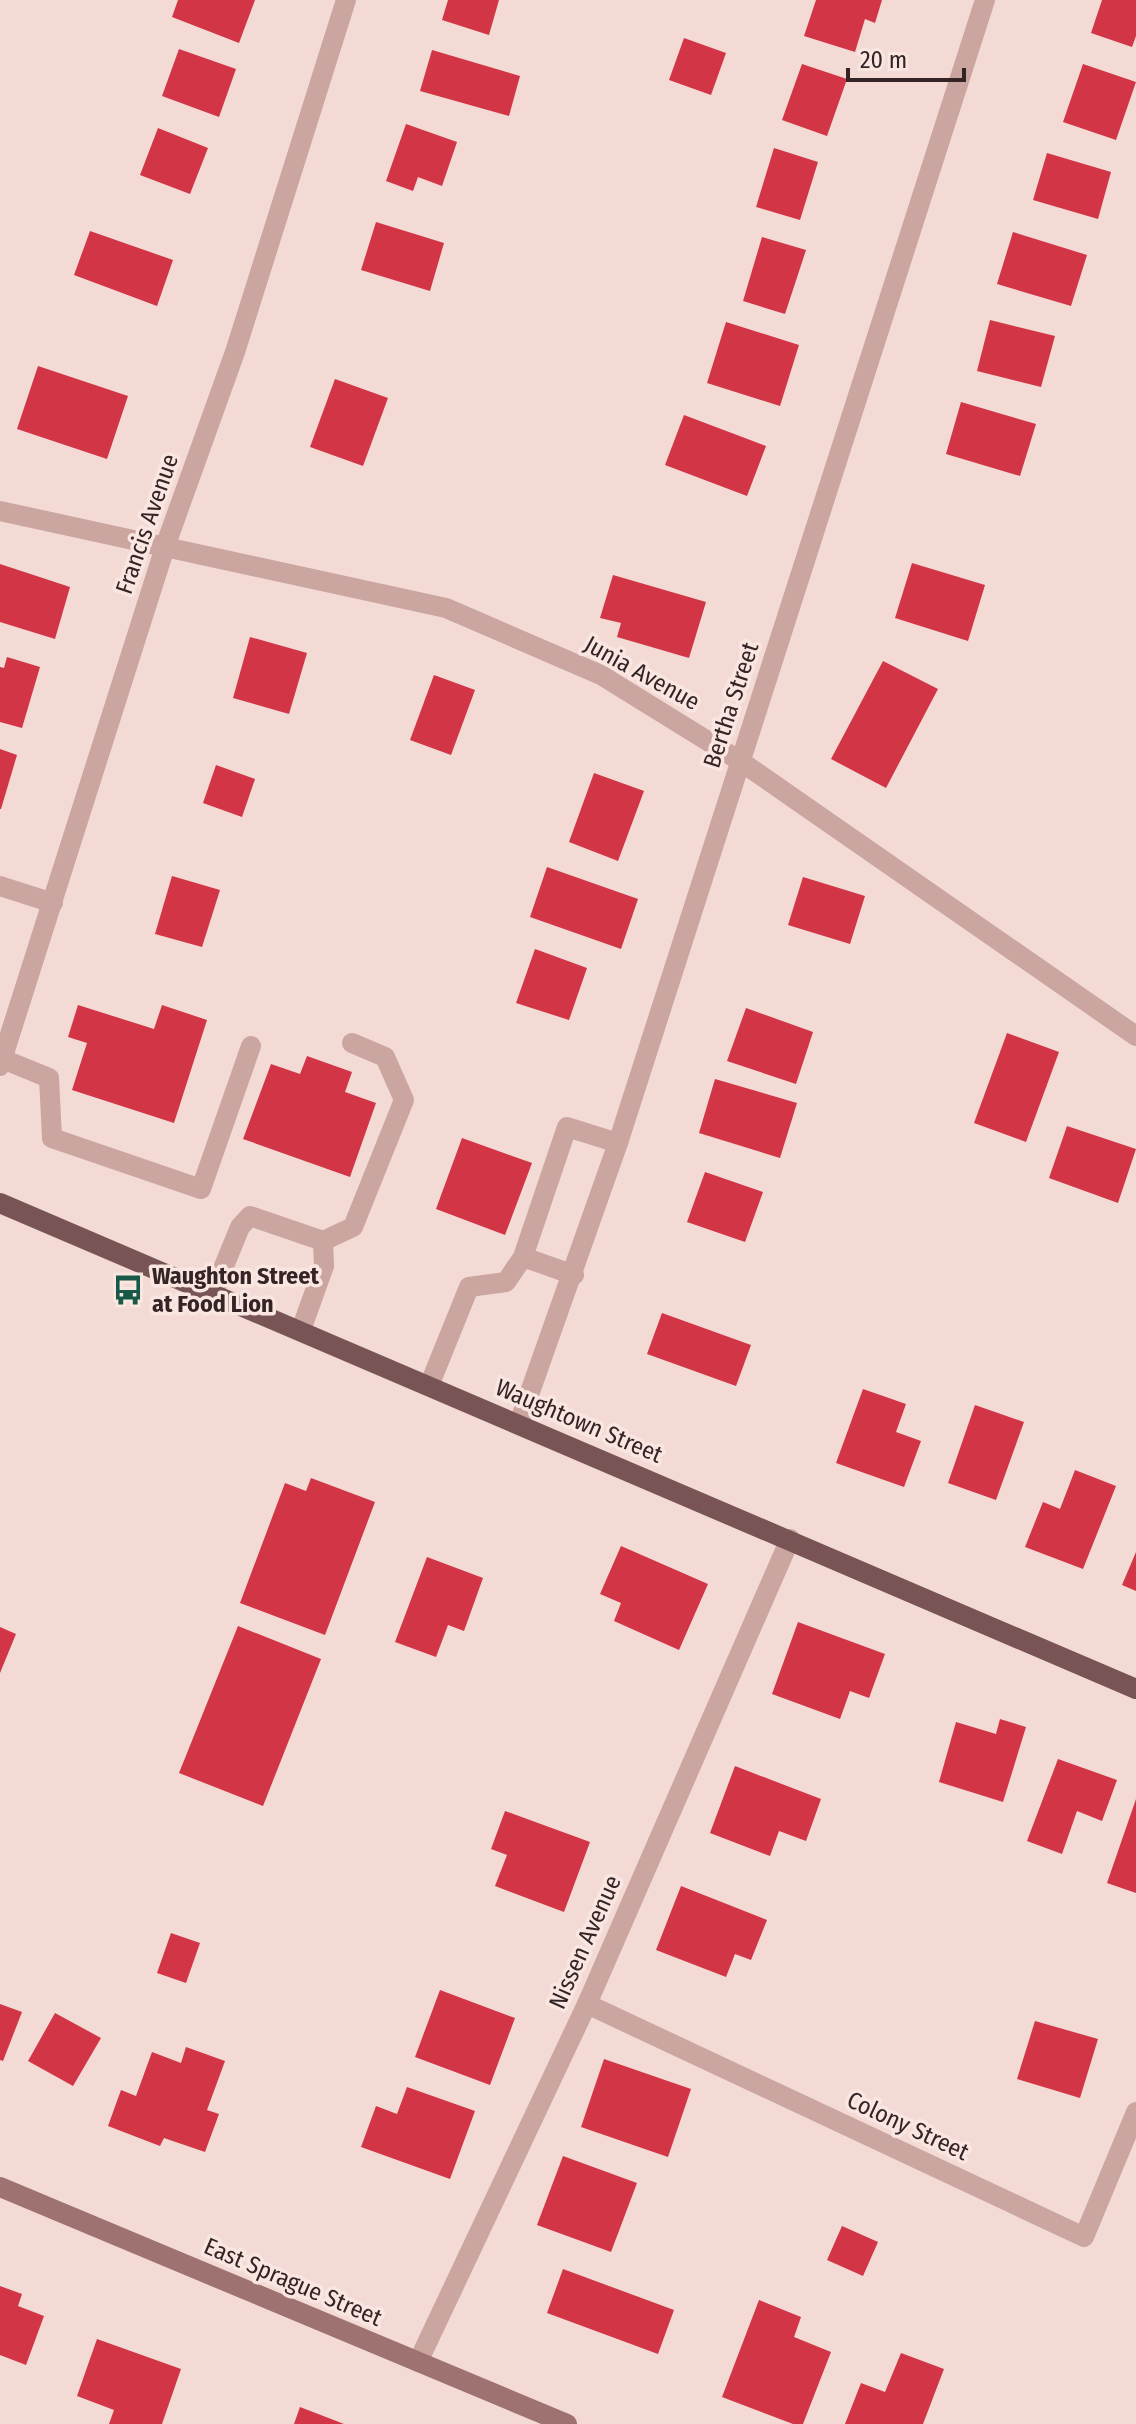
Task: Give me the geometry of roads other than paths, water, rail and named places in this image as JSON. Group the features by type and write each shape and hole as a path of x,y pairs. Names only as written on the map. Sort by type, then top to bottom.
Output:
{"main road":[{"name":"Waughtown Street","path":"0,1203 1136,1689"}],"street":[{"name":"Francis Avenue","path":"1,1061 166,544 235,352 346,0"},
{"name":"Bertha Street","path":"519,1423 574,1275 618,1143 985,0"},
{"name":"Junia Avenue","path":"0,511 166,544 446,608 601,675 740,761 1136,1036"},
{"path":"0,886 53,903"},
{"path":"213,1293 240,1227 250,1216 323,1241 353,1227 404,1100 385,1057 352,1043"},
{"path":"1,1061 49,1078 52,1138 201,1189 251,1046"},
{"path":"429,1386 469,1287 506,1282 523,1257 567,1127 618,1143"},
{"path":"301,1330 324,1266 323,1241"},
{"path":"523,1257 574,1275"},
{"name":"Nissen Avenue","path":"418,2362 587,2004 790,1539"},
{"name":"Colony Street","path":"587,2004 1084,2237 1136,2112"},
{"name":"East Sprague Street","path":"0,2187 567,2424"}],"place":[{"name":"Waughton Street at Food Lion","path":"128,1290"}]}
